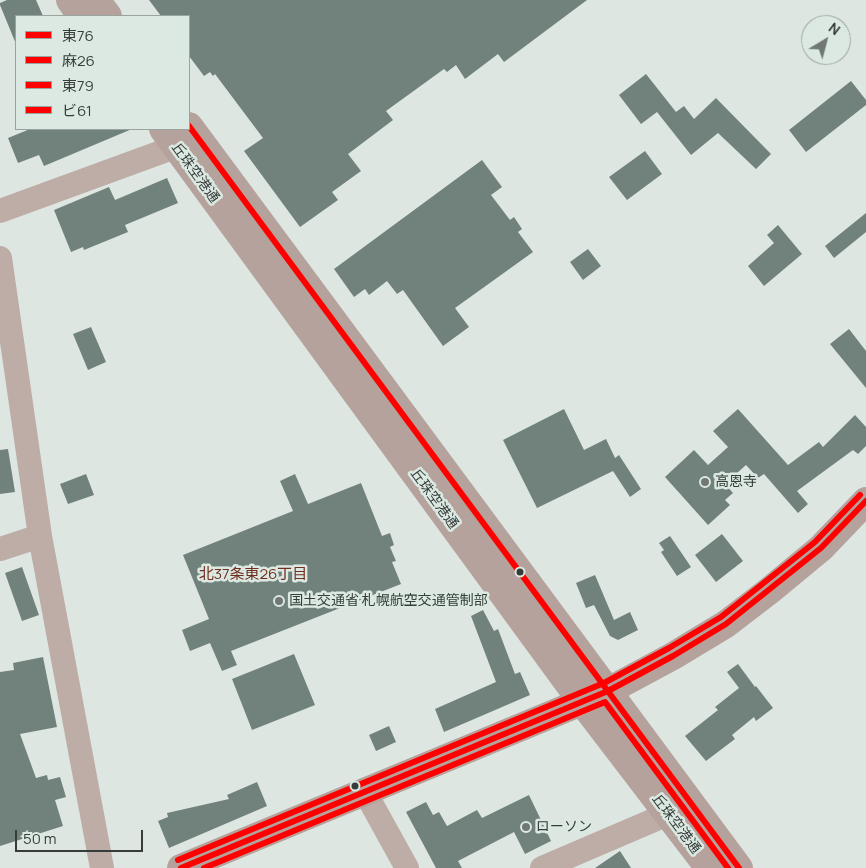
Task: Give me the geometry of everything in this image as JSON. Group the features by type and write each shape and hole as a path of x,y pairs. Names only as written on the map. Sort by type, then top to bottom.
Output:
{"main road":[{"path":"70,0 81,15"},
{"path":"96,0 107,15"},
{"name":"丘珠空港通","path":"176,134 608,691 679,808 709,868"},
{"name":"丘珠空港通","path":"176,134 582,702 679,808 738,868"},
{"path":"181,868 608,691 673,656 726,624 821,548 866,501"}],"street":[{"path":"0,211 176,134"},
{"path":"0,258 40,536 102,868"},
{"path":"0,550 40,536"},
{"path":"365,792 407,868"},
{"path":"546,867 679,808"}],"building":[{"path":"7,0 36,0 43,15 15,15 15,42 0,3"},
{"path":"149,0 587,0 504,62 498,54 465,79 456,65 447,72 444,69 386,111 393,120 348,154 361,171 332,192 338,200 300,227 244,151 263,138 215,74 213,76 210,72 204,76 190,57 190,15 160,15"},
{"path":"646,74 676,112 684,106 694,119 716,98 771,154 756,169 718,133 691,155 657,112 641,124 619,95"},
{"path":"851,81 866,100 866,105 806,152 789,130"},
{"path":"28,130 130,130 44,166 39,155 18,163 8,138"},
{"path":"645,151 662,174 627,200 609,177"},
{"path":"482,160 502,187 491,195 510,220 514,217 522,229 518,232 533,252 455,308 469,327 443,346 403,290 397,294 387,281 369,295 365,289 354,297 334,269"},
{"path":"167,178 178,203 125,225 128,232 84,250 83,247 71,252 54,210 109,187 115,200"},
{"path":"866,213 866,232 834,258 825,246"},
{"path":"778,225 802,254 764,286 748,266 774,243 767,235"},
{"path":"588,249 601,266 583,280 570,262"},
{"path":"91,327 106,362 88,370 73,334"},
{"path":"849,329 866,351 866,388 830,344"},
{"path":"564,409 584,450 606,439 615,458 619,455 641,489 630,497 613,471 537,508 503,440"},
{"path":"738,409 788,465 819,442 823,447 855,415 866,427 866,446 858,454 853,450 797,491 808,504 798,513 764,474 758,478 746,465 725,484 733,493 725,500 730,505 708,525 665,477 694,450 708,465 728,447 713,431"},
{"path":"8,449 15,492 0,494 0,450"},
{"path":"86,474 94,495 68,504 60,484"},
{"name":"国土交通省 札幌航空交通管制部","path":"295,474 308,504 361,483 382,536 390,533 394,545 390,547 396,561 392,562 401,584 231,651 237,665 222,671 210,643 190,651 182,630 209,619 183,555 293,511 280,481"},
{"path":"722,534 743,561 716,582 695,555"},
{"path":"670,536 691,567 677,576 661,552 664,550 659,543"},
{"path":"22,567 39,615 22,621 5,573"},
{"path":"595,575 614,620 630,612 638,630 618,640 610,636 594,605 586,608 576,583"},
{"path":"483,610 494,631 498,629 515,674 520,672 530,695 444,732 435,709 496,682 471,616"},
{"path":"294,654 315,705 252,730 232,679"},
{"path":"43,657 57,727 20,734 36,778 47,775 48,780 60,777 66,797 55,800 63,826 0,846 0,672 14,670 13,663"},
{"path":"738,664 773,708 756,721 754,717 732,735 735,739 706,761 685,736 718,710 715,707 739,688 727,672"},
{"path":"389,726 396,742 376,751 369,735"},
{"path":"257,782 267,806 169,848 158,821 168,817 167,813 229,799 227,795"},
{"path":"529,795 551,841 525,854 514,832 458,861 462,868 436,868 406,812 426,802 433,815 439,812 447,826 477,810 482,818"},
{"path":"620,851 631,868 595,868"}],"transit line":[{"name":"麻26","path":"190,127 739,868"},
{"name":"ビ61","path":"178,860 604,683 721,617 815,542 860,495"},
{"name":"東76","path":"181,868 608,691 673,656 726,624 821,548 866,501"},
{"name":"東79","path":"204,868 605,702 728,868"}],"place":[{"name":"高恩寺","path":"705,482"},
{"name":"国土交通省 札幌航空交通管制部","path":"279,601"},
{"name":"ローソン","path":"526,827"}],"district":[{"name":"北37条東26丁目","path":"253,575"}]}
